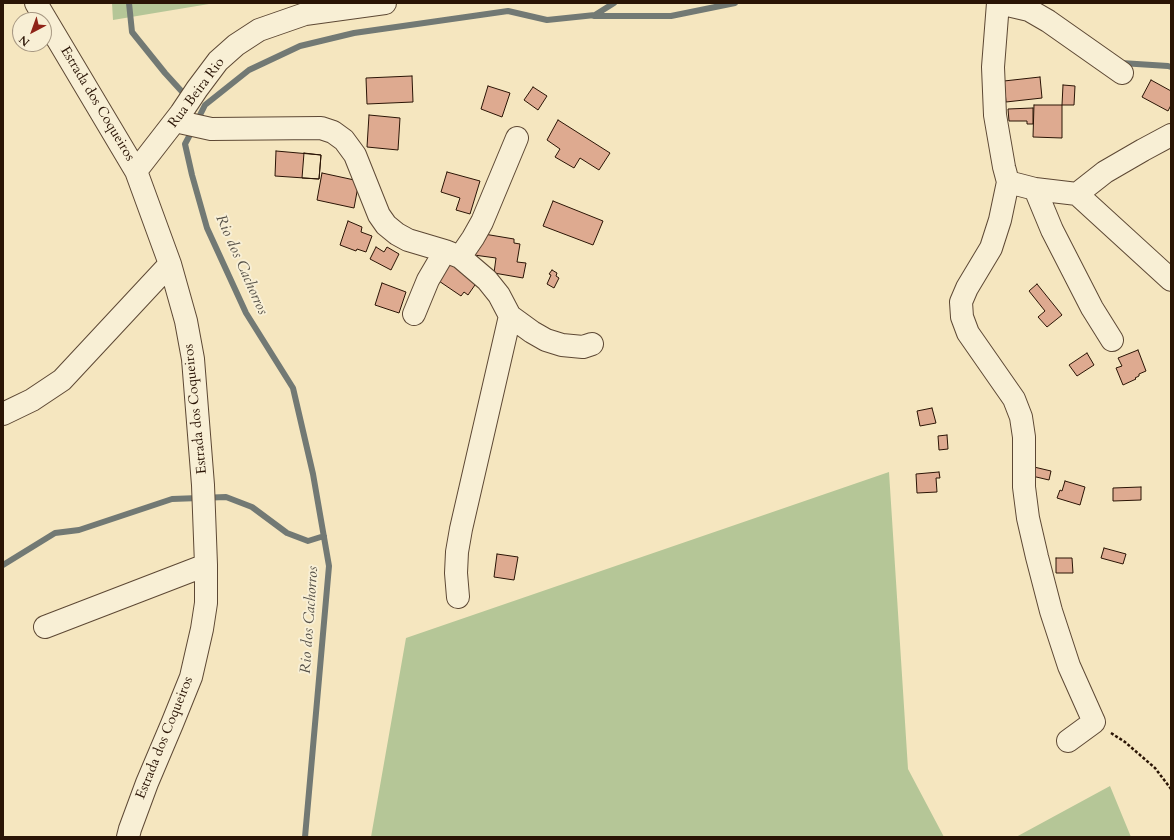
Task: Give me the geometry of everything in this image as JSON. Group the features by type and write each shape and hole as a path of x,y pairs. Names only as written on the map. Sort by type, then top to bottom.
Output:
{"street":[{"name":"Estrada dos Coqueiros","path":"36,3 136,171 170,264 186,321 193,359 203,495 206,603 202,629 191,677 147,783 128,837"},
{"name":"Rua Beira Rio","path":"136,171 183,114 218,61 236,45 259,30 305,14 385,3"},
{"path":"1068,741 1094,722 1069,666 1051,611 1037,557 1028,518 1024,487 1024,437 1021,417 1014,399 968,333 962,317 961,302 967,288 991,248 1000,220 1008,182 995,108 993,67 999,3 1029,10 1042,17 1122,73"},
{"path":"183,114 211,129 321,128 333,132 344,140 355,155 379,216 386,225 397,234 408,240 453,254 487,280 499,294 510,316 532,332 546,340 562,345 583,346 592,344"},
{"path":"1078,194 1105,172 1171,135"},
{"path":"414,314 428,280 453,254 474,238 517,138"},
{"path":"1008,182 1035,189 1078,194 1171,280"},
{"path":"1035,189 1052,230 1092,308 1112,340"},
{"path":"3,414 32,400 62,380 170,264"},
{"path":"458,597 456,566 461,529 510,316"},
{"path":"45,626 206,565"}],"path":[{"path":"1094,722 1125,742 1155,768 1171,789"}],"green space":[{"path":"112,3 215,3 113,20"},
{"path":"889,472 908,769 944,837 371,837 406,638"},
{"path":"1110,786 1131,837 1016,837"}],"building":[{"path":"412,76 413,102 367,104 366,78"},
{"path":"1040,77 1042,98 1006,102 1004,81"},
{"path":"1151,80 1171,91 1171,105 1168,111 1142,97"},
{"path":"1063,85 1075,86 1074,105 1062,105"},
{"path":"488,86 510,93 502,117 481,109"},
{"path":"533,87 547,96 538,110 524,100"},
{"path":"1034,105 1062,105 1062,138 1033,137"},
{"path":"1033,108 1033,124 1027,124 1027,121 1009,121 1008,109"},
{"path":"369,115 400,118 398,150 367,147"},
{"path":"558,120 610,153 599,170 580,158 574,168 555,157 560,149 547,140"},
{"path":"276,151 321,155 319,179 275,176"},
{"path":"304,153 321,155 319,179 302,178"},
{"path":"447,172 480,181 470,214 456,210 460,198 441,192"},
{"path":"322,173 359,181 354,208 317,200"},
{"path":"553,201 603,221 593,245 543,226"},
{"path":"348,221 362,227 361,232 372,236 366,252 357,249 356,251 340,245"},
{"path":"478,233 514,239 514,243 520,244 517,262 526,263 523,278 494,273 496,258 474,255"},
{"path":"376,247 384,252 387,247 399,254 391,270 370,259"},
{"path":"448,262 477,282 468,295 464,292 461,296 436,279"},
{"path":"552,270 557,273 556,276 559,278 554,288 547,284 551,275 549,274"},
{"path":"382,283 406,292 399,313 375,305"},
{"path":"1037,284 1062,315 1047,327 1038,317 1045,311 1029,291"},
{"path":"1138,350 1146,371 1139,374 1139,376 1135,378 1136,379 1123,385 1116,368 1122,366 1118,358"},
{"path":"1087,353 1094,365 1077,376 1069,365"},
{"path":"932,408 936,423 920,426 917,411"},
{"path":"947,435 948,449 939,450 938,436"},
{"path":"1034,467 1051,471 1049,480 1032,476"},
{"path":"939,472 940,478 936,478 937,492 917,493 916,474"},
{"path":"1065,481 1085,487 1080,505 1057,498 1060,490 1062,491"},
{"path":"1141,487 1141,500 1113,501 1113,488"},
{"path":"1104,548 1126,554 1123,564 1101,558"},
{"path":"497,554 518,557 514,580 494,577"},
{"path":"1056,558 1072,558 1073,573 1056,573"}],"waterway":[{"path":"129,3 132,32 185,95 185,98"},
{"name":"Rio dos Cachorros","path":"197,121 205,105 249,70 300,46 354,33 508,11 547,20 595,15 614,3"},
{"path":"594,16 671,16 735,3"},
{"path":"1121,63 1171,67"},
{"name":"Rio dos Cachorros","path":"193,129 185,144 207,228 246,313 293,388 313,474 329,566 305,837"},
{"path":"3,565 55,533 79,530 172,499 226,497 252,507 287,533 308,541 324,536"}]}
